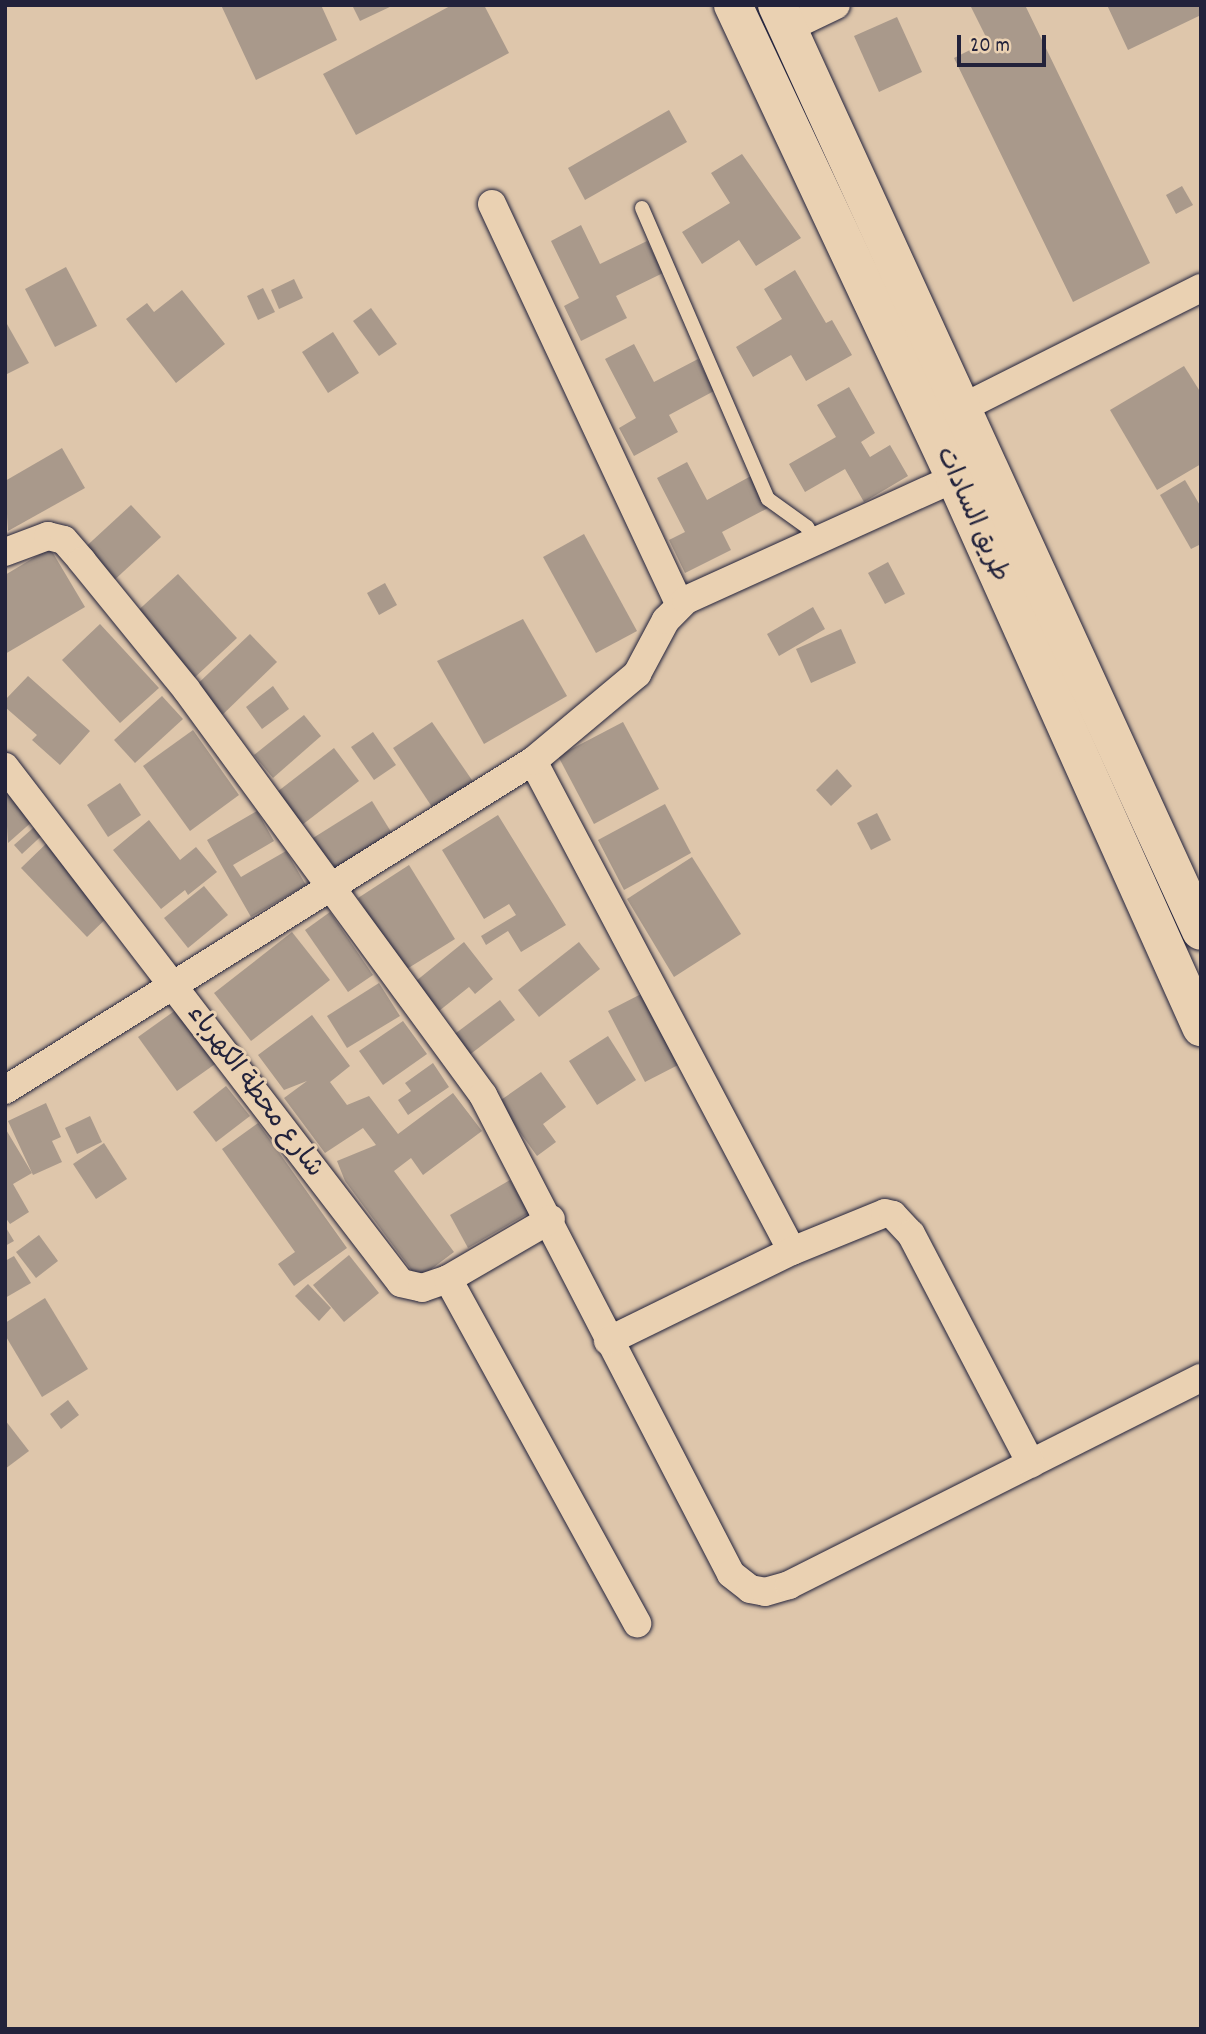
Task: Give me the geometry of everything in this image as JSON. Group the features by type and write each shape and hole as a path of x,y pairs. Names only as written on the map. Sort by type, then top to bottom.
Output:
{"main road":[{"name":"طريق السادات","path":"733,5 955,478 1201,1027"},
{"name":"طريق السادات","path":"783,17 964,407 1195,919"},
{"path":"1153,923 1195,919"}],"street":[{"path":"783,17 836,5"},
{"path":"492,204 679,604"},
{"path":"964,407 1201,288"},
{"path":"5,1090 533,761 637,674 679,604 955,478"},
{"path":"5,552 48,536 64,540 186,690 484,1095 551,1219 608,1341 731,1574 750,1589 765,1592 789,1586 1201,1378"},
{"path":"533,761 792,1251"},
{"name":"شارع محطة الكهرباء","path":"5,767 401,1283 422,1288 448,1279 551,1219"},
{"path":"608,1341 792,1251 885,1213 904,1222 1031,1464"},
{"path":"448,1279 637,1623"}],"lane":[{"path":"642,208 768,499 774,508 807,527 817,543"}],"building":[{"path":"221,5 321,5 337,40 256,80"},
{"path":"352,5 394,5 360,21"},
{"path":"452,5 484,5 509,53 356,135 323,74"},
{"path":"970,5 1025,5 1150,263 1073,302 954,58 988,41"},
{"path":"1107,5 1201,5 1201,15 1128,50"},
{"path":"897,17 922,72 879,92 854,36"},
{"path":"669,110 687,142 585,200 568,168"},
{"path":"742,154 801,238 756,266 739,240 702,264 682,232 730,203 711,173"},
{"path":"1182,186 1193,205 1176,214 1166,195"},
{"path":"581,225 600,264 647,241 663,273 616,296 627,318 581,341 564,306 579,298 551,241"},
{"path":"66,267 97,326 55,347 25,289"},
{"path":"795,270 826,323 832,320 852,355 806,381 791,355 753,377 736,347 782,319 764,289"},
{"path":"294,279 303,298 279,309 271,290"},
{"path":"263,288 275,312 258,320 247,296"},
{"path":"182,290 225,344 176,383 126,319 147,303 154,312"},
{"path":"371,308 397,344 379,356 353,321"},
{"path":"7,324 29,363 5,375 5,325"},
{"path":"333,332 359,373 328,393 302,352"},
{"path":"634,344 654,382 698,359 714,391 669,415 678,432 634,456 619,428 636,418 605,359"},
{"path":"1184,366 1201,393 1201,464 1157,490 1110,410"},
{"path":"849,387 875,433 861,442 870,457 890,445 908,476 864,502 845,469 805,492 789,464 836,437 817,405"},
{"path":"62,448 85,488 8,531 5,481"},
{"path":"687,462 707,500 751,476 768,508 722,532 731,550 685,573 669,540 685,532 657,478"},
{"path":"1185,480 1201,507 1201,544 1191,549 1160,495"},
{"path":"131,505 161,537 110,584 80,552"},
{"path":"584,534 637,631 596,653 543,557"},
{"path":"50,548 85,607 5,654 5,575"},
{"path":"888,562 905,594 885,604 868,573"},
{"path":"178,574 237,638 192,680 133,615"},
{"path":"385,583 397,605 379,615 367,593"},
{"path":"813,607 825,629 779,656 767,634"},
{"path":"523,619 567,696 484,744 437,661"},
{"path":"100,624 159,688 120,723 62,660"},
{"path":"841,629 856,663 811,683 796,649"},
{"path":"250,634 277,662 216,721 189,692"},
{"path":"28,676 90,731 60,765 32,740 37,735 5,707 5,700"},
{"path":"273,686 289,709 262,729 246,707"},
{"path":"162,696 183,719 135,763 114,740"},
{"path":"304,715 321,736 273,778 254,755"},
{"path":"432,722 474,783 434,810 393,748"},
{"path":"623,722 659,789 594,824 558,756"},
{"path":"193,730 239,795 190,831 143,766"},
{"path":"373,732 396,765 374,780 351,747"},
{"path":"334,748 359,781 302,825 277,792"},
{"path":"837,769 852,786 831,806 816,790"},
{"path":"15,783 42,813 8,843 5,793"},
{"path":"120,783 141,815 108,837 87,805"},
{"path":"372,801 393,835 333,872 313,838"},
{"path":"665,804 691,853 624,890 598,840"},
{"path":"257,811 274,841 233,865 241,877 286,851 306,885 251,917 207,840"},
{"path":"877,813 891,840 871,850 857,823"},
{"path":"498,815 566,925 521,952 508,931 486,945 481,936 516,915 509,904 484,919 442,850"},
{"path":"42,820 50,828 22,854 14,845"},
{"path":"149,820 180,860 196,847 217,872 188,895 185,890 161,909 113,850"},
{"path":"52,838 118,907 87,937 21,868"},
{"path":"692,857 741,934 674,977 627,899"},
{"path":"409,865 455,939 402,972 358,898"},
{"path":"204,886 228,915 188,948 164,918"},
{"path":"330,912 373,975 348,992 305,930"},
{"path":"292,932 330,980 251,1041 214,993"},
{"path":"464,942 493,979 475,994 469,987 439,1011 416,981"},
{"path":"579,942 600,969 539,1017 518,990"},
{"path":"379,983 400,1016 347,1048 327,1016"},
{"path":"643,993 680,1064 645,1082 608,1011"},
{"path":"500,1000 515,1020 468,1056 452,1036"},
{"path":"180,1007 218,1062 177,1091 138,1037"},
{"path":"312,1015 350,1066 330,1082 347,1105 369,1096 398,1134 453,1093 482,1131 423,1175 411,1158 394,1171 454,1252 418,1279 345,1181 337,1161 376,1145 363,1128 325,1153 284,1098 307,1081 284,1090 258,1055"},
{"path":"403,1021 427,1054 383,1085 359,1051"},
{"path":"608,1036 636,1080 597,1105 569,1061"},
{"path":"433,1063 449,1087 408,1115 398,1100 411,1091 405,1083"},
{"path":"541,1072 566,1107 543,1124 556,1142 537,1156 498,1102"},
{"path":"226,1086 250,1116 216,1142 193,1112"},
{"path":"46,1103 61,1137 52,1141 62,1162 33,1175 8,1121"},
{"path":"90,1116 102,1142 77,1154 65,1128"},
{"path":"258,1123 347,1248 294,1286 278,1264 295,1252 222,1149"},
{"path":"5,1128 32,1173 13,1184 29,1212 10,1224 5,1217"},
{"path":"104,1143 127,1179 96,1199 73,1164"},
{"path":"510,1180 529,1213 468,1248 450,1215"},
{"path":"5,1226 14,1241 5,1246"},
{"path":"39,1235 58,1261 36,1278 16,1252"},
{"path":"349,1255 379,1293 344,1322 313,1285"},
{"path":"14,1256 31,1283 5,1298 5,1261"},
{"path":"308,1284 331,1308 319,1321 295,1296"},
{"path":"45,1298 88,1369 42,1397 5,1335 5,1323"},
{"path":"68,1400 79,1415 61,1429 50,1414"},
{"path":"5,1420 29,1451 5,1469"}]}
